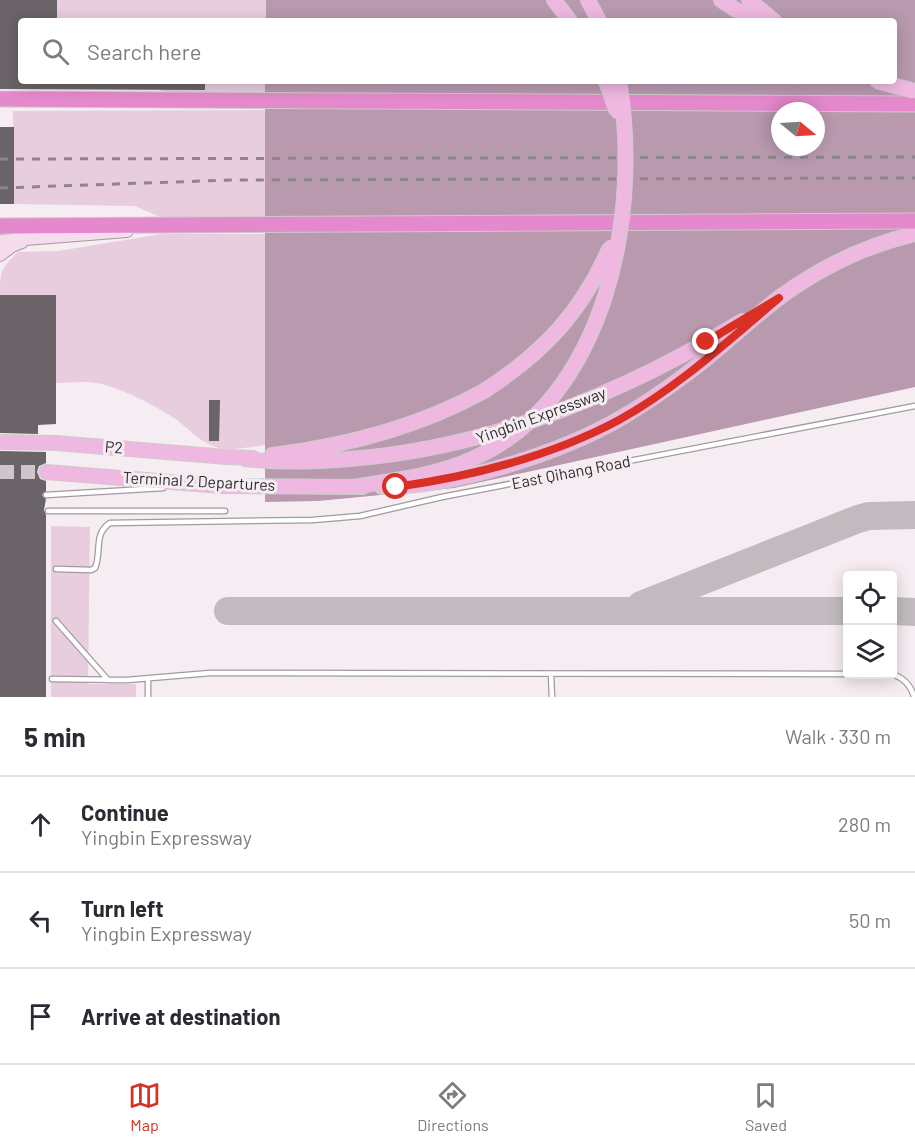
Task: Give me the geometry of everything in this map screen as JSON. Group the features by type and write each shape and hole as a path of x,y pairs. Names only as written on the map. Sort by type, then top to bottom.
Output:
{"highway":[{"path":"0,99 915,104"},
{"path":"0,226 915,221"}],"main road":[{"path":"554,0 568,18"},
{"path":"588,0 597,18"},
{"path":"721,0 748,18"},
{"path":"749,0 770,18"},
{"path":"607,84 624,137"},
{"path":"353,487 429,473 464,462 512,436 536,416 572,369 598,317 617,248 625,167 619,84"},
{"path":"888,84 915,91"},
{"path":"244,459 332,446 377,435 423,420 464,402 505,377 543,346 570,317 585,296 598,275 610,247 618,226 623,199"},
{"name":"Yingbin Expressway","path":"244,459 302,463 379,457 436,448 505,431 577,405 668,364 830,265 854,254 915,234"},
{"name":"Yingbin Expressway","path":"353,487 396,487 454,478 518,461 576,440 619,419 668,387 779,298"},
{"name":"P2","path":"0,442 56,443 244,459"},
{"name":"Terminal 2 Departures","path":"46,472 221,486 353,487"}],"street":[{"path":"0,241 112,233 170,225"},
{"path":"0,255 12,246 30,239"}],"lane":[{"name":"East Qihang Road","path":"56,569 91,570 95,568 99,536 110,523 226,522 360,516 442,497 915,406"},
{"path":"46,495 141,488 221,486"},
{"path":"48,511 225,511"},
{"path":"56,621 108,680"},
{"path":"52,679 148,679 210,673 843,674"},
{"path":"551,675 552,697"},
{"path":"897,675 909,684 914,697"},
{"path":"148,679 148,697"}],"shaded area":[{"path":"57,0 266,0 266,18 57,18"},
{"path":"266,0 915,0 915,387 454,488 318,501 265,502 265,84 897,84 897,18 266,18"},
{"path":"132,84 265,84 265,93 176,94"},
{"path":"265,110 265,218 160,217 135,206 14,204 13,111"},
{"path":"162,234 265,234 265,445 236,449 219,448 202,440 160,409 117,389 92,382 56,383 56,295 0,295 3,271 18,252 58,251"},
{"path":"51,526 90,527 88,684 136,684 136,697 51,697"}],"building":[{"path":"0,0 57,0 57,18 18,18 18,84 205,84 205,90 0,89"},
{"path":"0,127 14,127 14,204 0,204"},
{"path":"0,295 56,295 56,424 38,425 38,434 0,433"},
{"path":"209,400 220,400 219,441 209,441"},
{"path":"0,451 46,452 46,463 39,466 37,472 40,479 46,481 46,491 42,495 46,499 44,510 46,515 46,697 0,697"}],"taxiway":[{"path":"641,605 858,519 869,516 915,515"},
{"path":"228,611 843,611"},
{"path":"897,611 915,612"}],"tunnel":[{"path":"0,472 46,472"}],"railway":[{"path":"0,159 915,157"},
{"path":"0,188 232,180 915,178"}],"route":[{"path":"396,487 454,478 518,461 576,440 619,419 685,375 779,298 706,342"}]}
